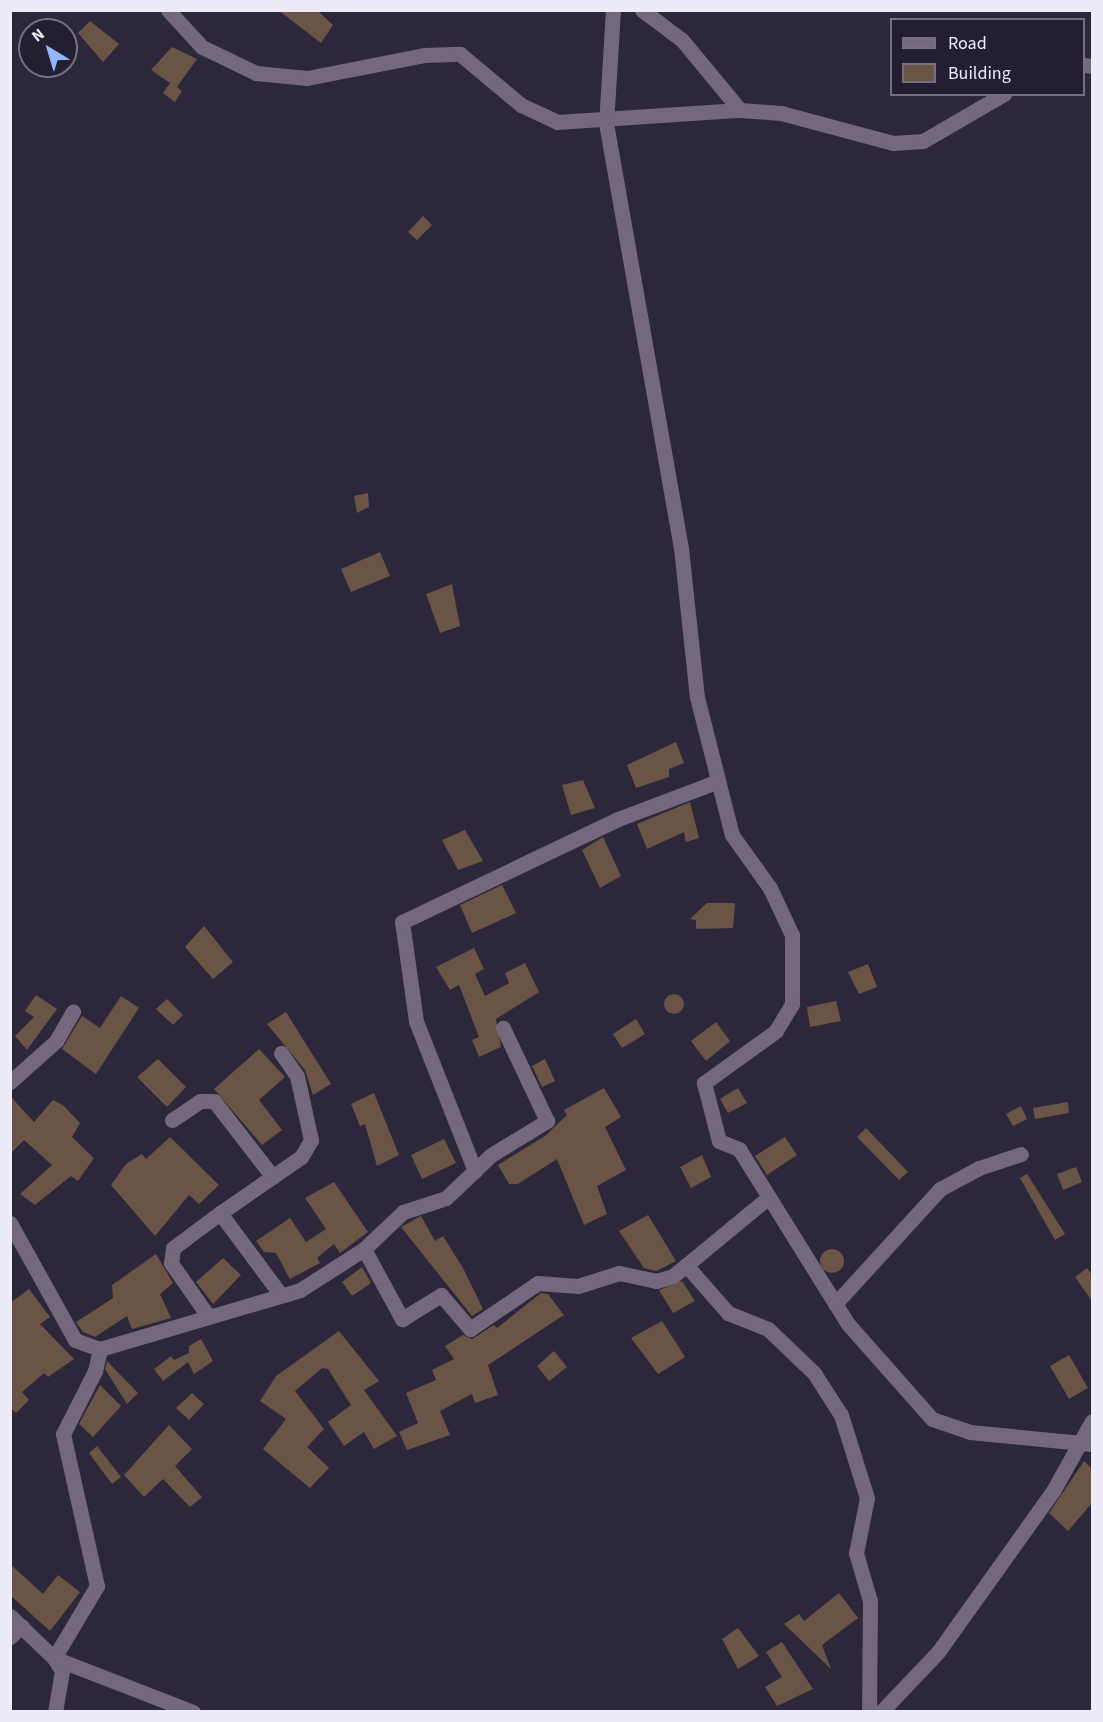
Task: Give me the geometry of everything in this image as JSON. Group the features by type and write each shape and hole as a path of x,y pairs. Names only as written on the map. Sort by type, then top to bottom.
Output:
{"street":[{"path":"168,10 202,47 256,73 307,78 424,55 460,54 521,105 556,122 606,123 740,110 781,113 893,143 923,141 1001,96"},
{"path":"613,10 606,123 681,548 697,697 716,782 732,835 770,888 792,935 792,1004 776,1031 705,1083 719,1141 738,1149 835,1304 902,1390 932,1419 970,1432 1017,1433 1076,1444 1092,1444"},
{"path":"642,10 682,40 740,110"},
{"path":"475,1171 416,1021 402,922 618,819 716,782"},
{"path":"10,1082 56,1041 73,1012"},
{"path":"10,1223 75,1340 100,1349 300,1290 364,1249 403,1212 446,1198 475,1171 547,1121 503,1028"},
{"path":"208,1316 171,1263 173,1248 302,1157 311,1140 297,1076 281,1053"},
{"path":"172,1120 200,1101 214,1101 273,1177"},
{"path":"835,1304 940,1189 980,1167 1021,1154"},
{"path":"364,1249 402,1318 441,1295 470,1329 538,1283 579,1286 619,1273 656,1281 686,1265 769,1197"},
{"path":"220,1213 282,1295"},
{"path":"686,1265 728,1313 768,1329 814,1372 841,1415 867,1498 856,1552 870,1601 869,1712"},
{"path":"54,1658 97,1586 63,1434 95,1371 100,1349"},
{"path":"881,1712 938,1652 1053,1491 1076,1444 1092,1421"},
{"path":"10,1616 16,1631 54,1658 193,1712"},
{"path":"54,1658 62,1671 55,1712"}],"building":[{"path":"278,10 317,10 333,25 321,43"},
{"path":"90,21 119,44 103,62 78,33"},
{"path":"172,47 197,59 177,87 182,91 175,102 163,93 170,83 151,70"},
{"path":"423,216 432,225 417,240 408,232"},
{"path":"368,493 369,507 357,513 354,496"},
{"path":"380,552 390,576 351,592 341,569"},
{"path":"452,584 460,626 440,633 426,594"},
{"path":"676,742 684,763 669,769 669,777 636,788 627,765"},
{"path":"583,780 595,808 571,815 562,785"},
{"path":"690,802 699,838 686,842 684,832 647,849 637,824"},
{"path":"465,830 483,861 458,870 442,840"},
{"path":"603,837 621,876 600,888 582,850"},
{"path":"502,885 516,913 472,933 460,905"},
{"path":"707,903 735,903 733,928 696,929 696,920 690,919"},
{"path":"204,926 233,962 213,979 185,947"},
{"path":"474,948 484,969 475,974 485,996 509,983 505,973 525,963 539,992 496,1019 501,1047 479,1057 472,1040 479,1037 459,985 450,990 436,967"},
{"path":"868,964 877,987 859,994 848,972"},
{"path":"674,994 681,997 684,1004 681,1011 674,1014 667,1011 664,1004 667,997"},
{"path":"36,995 57,1009 27,1050 15,1036 34,1017 25,1011"},
{"path":"121,996 139,1008 96,1074 62,1049 82,1016 100,1028"},
{"path":"167,999 183,1015 173,1025 156,1009"},
{"path":"836,1001 841,1021 810,1027 807,1007"},
{"path":"286,1012 331,1084 313,1095 305,1070 267,1024"},
{"path":"636,1019 645,1034 622,1048 613,1034"},
{"path":"716,1022 730,1041 706,1061 691,1041"},
{"path":"259,1049 285,1077 259,1100 282,1130 262,1145 214,1089"},
{"path":"158,1059 186,1087 167,1107 137,1077"},
{"path":"545,1059 555,1081 542,1087 532,1066"},
{"path":"604,1088 621,1117 605,1127 626,1170 597,1186 607,1214 584,1225 557,1159 518,1184 509,1184 498,1165 545,1136 567,1115 564,1110"},
{"path":"738,1088 747,1103 728,1113 720,1099"},
{"path":"374,1093 399,1155 377,1166 365,1124 360,1126 351,1104"},
{"path":"10,1096 34,1122 53,1100 63,1105 80,1123 72,1137 94,1158 78,1181 71,1176 35,1205 20,1194 52,1165 24,1140 10,1154"},
{"path":"1068,1102 1069,1113 1035,1119 1033,1108"},
{"path":"1021,1106 1027,1119 1013,1126 1006,1114"},
{"path":"866,1128 908,1172 899,1180 857,1137"},
{"path":"170,1137 219,1185 199,1204 189,1195 155,1236 111,1185 126,1164 142,1154 146,1159"},
{"path":"785,1137 797,1155 767,1175 755,1156"},
{"path":"444,1139 456,1163 422,1179 411,1155"},
{"path":"702,1155 711,1177 691,1188 680,1167"},
{"path":"1076,1167 1082,1182 1063,1190 1057,1174"},
{"path":"1027,1174 1065,1234 1055,1240 1020,1178"},
{"path":"334,1182 368,1232 340,1253 334,1244 317,1258 320,1263 290,1279 276,1253 264,1252 256,1241 290,1218 306,1242 326,1229 305,1198"},
{"path":"648,1215 676,1261 656,1271 644,1268 619,1231"},
{"path":"421,1216 435,1241 443,1236 463,1268 483,1309 472,1316 401,1227"},
{"path":"832,1249 841,1252 844,1261 841,1270 832,1273 823,1270 820,1261 823,1252"},
{"path":"156,1254 173,1283 160,1294 171,1318 132,1329 127,1316 95,1337 83,1332 76,1322 113,1298 112,1285"},
{"path":"223,1258 241,1275 213,1304 196,1282"},
{"path":"362,1267 371,1283 352,1296 342,1282"},
{"path":"1087,1268 1092,1275 1092,1301 1075,1277"},
{"path":"682,1281 695,1301 673,1313 659,1290"},
{"path":"29,1289 50,1317 40,1324 74,1359 48,1377 44,1373 22,1392 29,1400 16,1413 10,1407 10,1303"},
{"path":"541,1293 548,1294 564,1315 488,1365 498,1395 475,1403 472,1394 440,1411 450,1435 407,1450 399,1432 418,1423 406,1393 436,1380 432,1370 454,1359 445,1346 463,1335 472,1339 494,1325 497,1328"},
{"path":"662,1321 685,1357 658,1374 631,1338"},
{"path":"339,1331 379,1381 364,1390 397,1436 374,1449 364,1432 344,1446 328,1422 351,1405 328,1369 322,1368 295,1391 324,1429 307,1447 329,1468 310,1488 263,1449 286,1419 260,1401 276,1376"},
{"path":"201,1339 213,1361 194,1374 188,1362 163,1381 154,1369 171,1356 174,1360 189,1353 189,1346"},
{"path":"554,1351 567,1367 549,1381 537,1366"},
{"path":"1069,1355 1088,1388 1069,1399 1050,1366"},
{"path":"107,1361 138,1393 127,1404 105,1369"},
{"path":"100,1385 121,1406 93,1437 79,1424"},
{"path":"192,1393 204,1404 189,1420 176,1408"},
{"path":"169,1425 192,1449 175,1466 202,1497 190,1507 163,1479 144,1497 124,1475"},
{"path":"97,1446 121,1477 112,1484 89,1453"},
{"path":"1084,1461 1092,1469 1092,1503 1068,1531 1049,1513"},
{"path":"10,1564 43,1594 58,1575 80,1592 50,1631 10,1595"},
{"path":"839,1593 858,1618 822,1645 831,1669 784,1624 799,1614 804,1621"},
{"path":"738,1628 759,1656 738,1669 722,1639"},
{"path":"782,1642 813,1689 777,1706 765,1687 782,1677 766,1652"}]}
